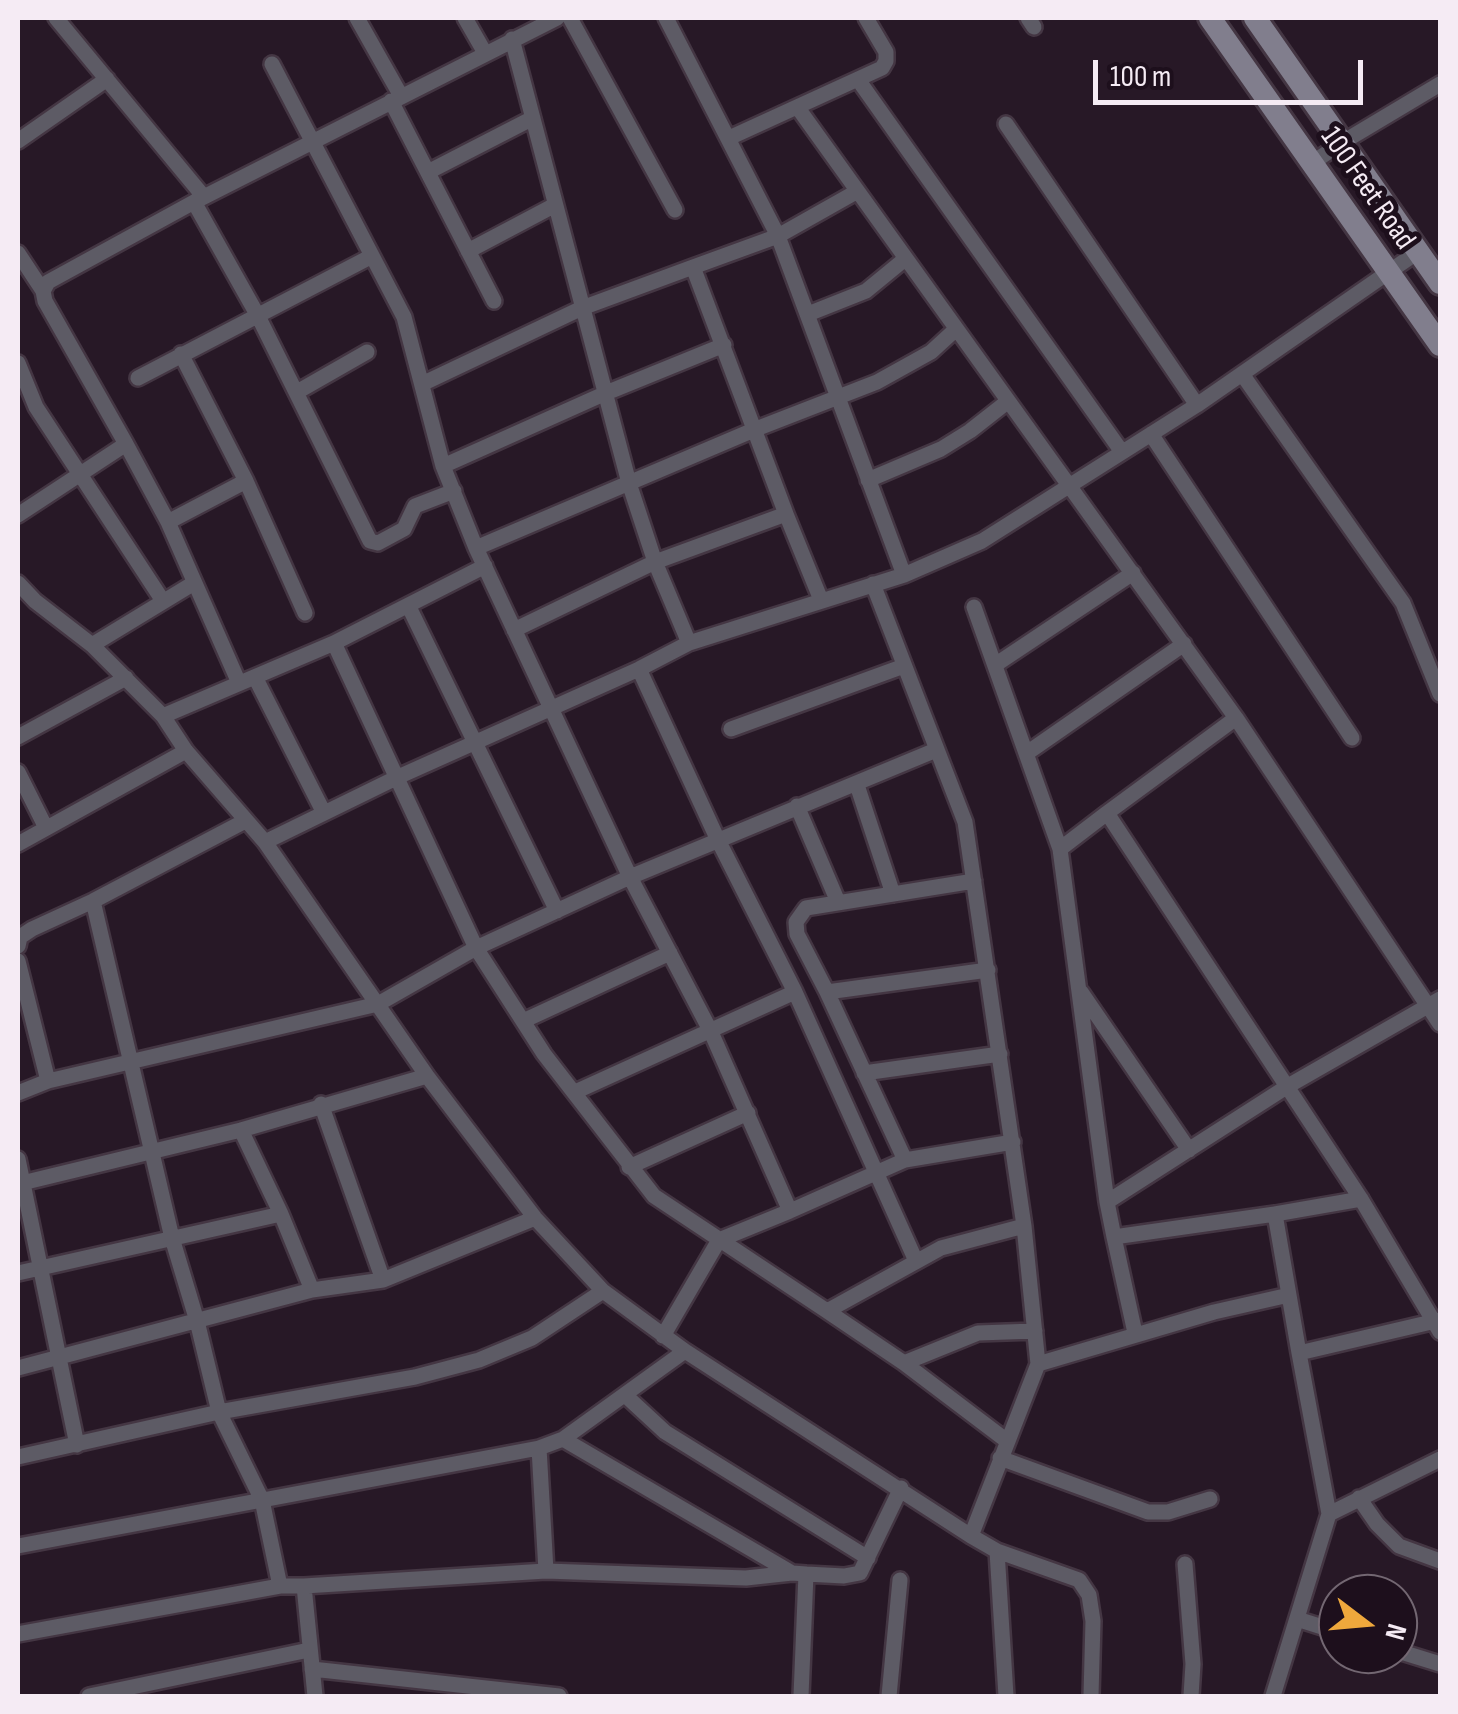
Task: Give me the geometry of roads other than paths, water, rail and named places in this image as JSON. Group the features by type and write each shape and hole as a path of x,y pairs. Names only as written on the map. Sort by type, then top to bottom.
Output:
{"main road":[{"name":"100 Feet Road","path":"1210,18 1440,345"},
{"name":"100 Feet Road","path":"1255,18 1440,282"}],"street":[{"path":"56,18 199,199 370,541 378,542 404,529 415,506 454,491"},
{"path":"357,18 428,172 494,301"},
{"path":"466,18 485,53"},
{"path":"43,291 48,282 199,199 556,18"},
{"path":"570,18 675,210"},
{"path":"729,138 882,68 886,52 866,18"},
{"path":"670,19 778,236 904,575"},
{"path":"512,39 628,483 689,643"},
{"path":"272,64 404,318 444,466 476,548 630,877 711,1032 790,1211"},
{"path":"18,141 107,78"},
{"path":"859,80 1122,452"},
{"path":"1312,163 1440,84"},
{"path":"798,108 1006,402 1134,572 1435,1002 1440,1024"},
{"path":"428,172 533,118"},
{"path":"1006,124 1197,405"},
{"path":"424,383 582,308 778,236 856,192"},
{"path":"468,251 555,206"},
{"path":"265,842 689,643 904,575 982,541 1197,405 1419,251"},
{"path":"18,253 43,291 45,302 168,522 194,583 247,680 324,813"},
{"path":"138,378 372,256"},
{"path":"808,314 866,290 904,260"},
{"path":"693,267 821,600"},
{"path":"476,548 904,370 955,330"},
{"path":"444,466 606,392 724,346"},
{"path":"297,392 366,352"},
{"path":"181,354 246,480 305,613"},
{"path":"18,363 36,406 163,601"},
{"path":"1242,374 1403,603 1440,694"},
{"path":"868,480 941,449 970,432 1006,402"},
{"path":"1152,434 1352,738"},
{"path":"18,515 126,444"},
{"path":"168,522 246,480"},
{"path":"514,630 655,562 786,514"},
{"path":"163,716 334,643 485,566"},
{"path":"995,665 1134,572"},
{"path":"18,583 35,602 92,644 163,716 186,751 265,842 427,1076 535,1218 603,1291 685,1351 972,1536 997,1551 1079,1580 1089,1595 1094,1621 1091,1696"},
{"path":"92,644 194,583"},
{"path":"873,584 965,822 1013,1142 1035,1331 1038,1364 972,1536"},
{"path":"18,612 35,602"},
{"path":"409,606 557,911"},
{"path":"974,606 1060,849 1107,1202 1135,1334"},
{"path":"334,643 476,948 523,1021 629,1167 654,1196 904,1363 1008,1441"},
{"path":"1027,753 1184,644"},
{"path":"730,729 904,666"},
{"path":"638,670 795,992 916,1261"},
{"path":"18,736 126,678"},
{"path":"1060,849 1236,718"},
{"path":"18,1093 48,1082 378,1004 476,948 630,877 936,750"},
{"path":"18,844 186,751"},
{"path":"18,772 46,828"},
{"path":"857,785 893,894"},
{"path":"797,806 838,902"},
{"path":"1107,813 1288,1086 1439,1325 1299,1352"},
{"path":"18,946 20,938 32,928 93,901 245,821"},
{"path":"905,1160 797,934 796,922 806,908 974,880"},
{"path":"93,901 172,1238 219,1412 262,1500 280,1586"},
{"path":"523,1021 670,953"},
{"path":"18,969 48,1082"},
{"path":"827,992 988,970"},
{"path":"1079,988 1188,1150"},
{"path":"575,1092 795,992"},
{"path":"1107,1202 1288,1086 1435,1002"},
{"path":"864,1073 1000,1054"},
{"path":"20,1184 242,1130 427,1076"},
{"path":"321,1104 384,1280"},
{"path":"629,1167 748,1113"},
{"path":"242,1130 312,1290"},
{"path":"663,1336 719,1240 905,1160 1013,1142"},
{"path":"18,1159 20,1184 78,1444"},
{"path":"1114,1237 1361,1199"},
{"path":"18,1273 281,1214"},
{"path":"1275,1214 1329,1514 1277,1695"},
{"path":"18,1368 312,1290 384,1280 535,1218"},
{"path":"827,1311 956,1242 1024,1226"},
{"path":"18,1457 219,1412 415,1377 478,1360 532,1338 603,1291"},
{"path":"1038,1364 1135,1334 1289,1295"},
{"path":"904,1363 978,1334 1035,1331"},
{"path":"18,1546 539,1448 563,1439 685,1351"},
{"path":"625,1394 665,1432 868,1558"},
{"path":"563,1439 799,1574"},
{"path":"539,1448 546,1571"},
{"path":"1000,1458 1148,1512 1168,1512 1210,1499"},
{"path":"1329,1514 1440,1459"},
{"path":"18,1634 280,1586 546,1571 746,1578 855,1575 868,1558 901,1488"},
{"path":"1360,1498 1377,1524 1399,1546 1440,1561"},
{"path":"997,1551 1006,1696"},
{"path":"1185,1564 1193,1664 1191,1696"},
{"path":"799,1574 801,1696"},
{"path":"889,1696 900,1580"},
{"path":"304,1586 315,1696"},
{"path":"1297,1618 1318,1625"},
{"path":"89,1696 310,1650"},
{"path":"312,1669 560,1696"}]}
